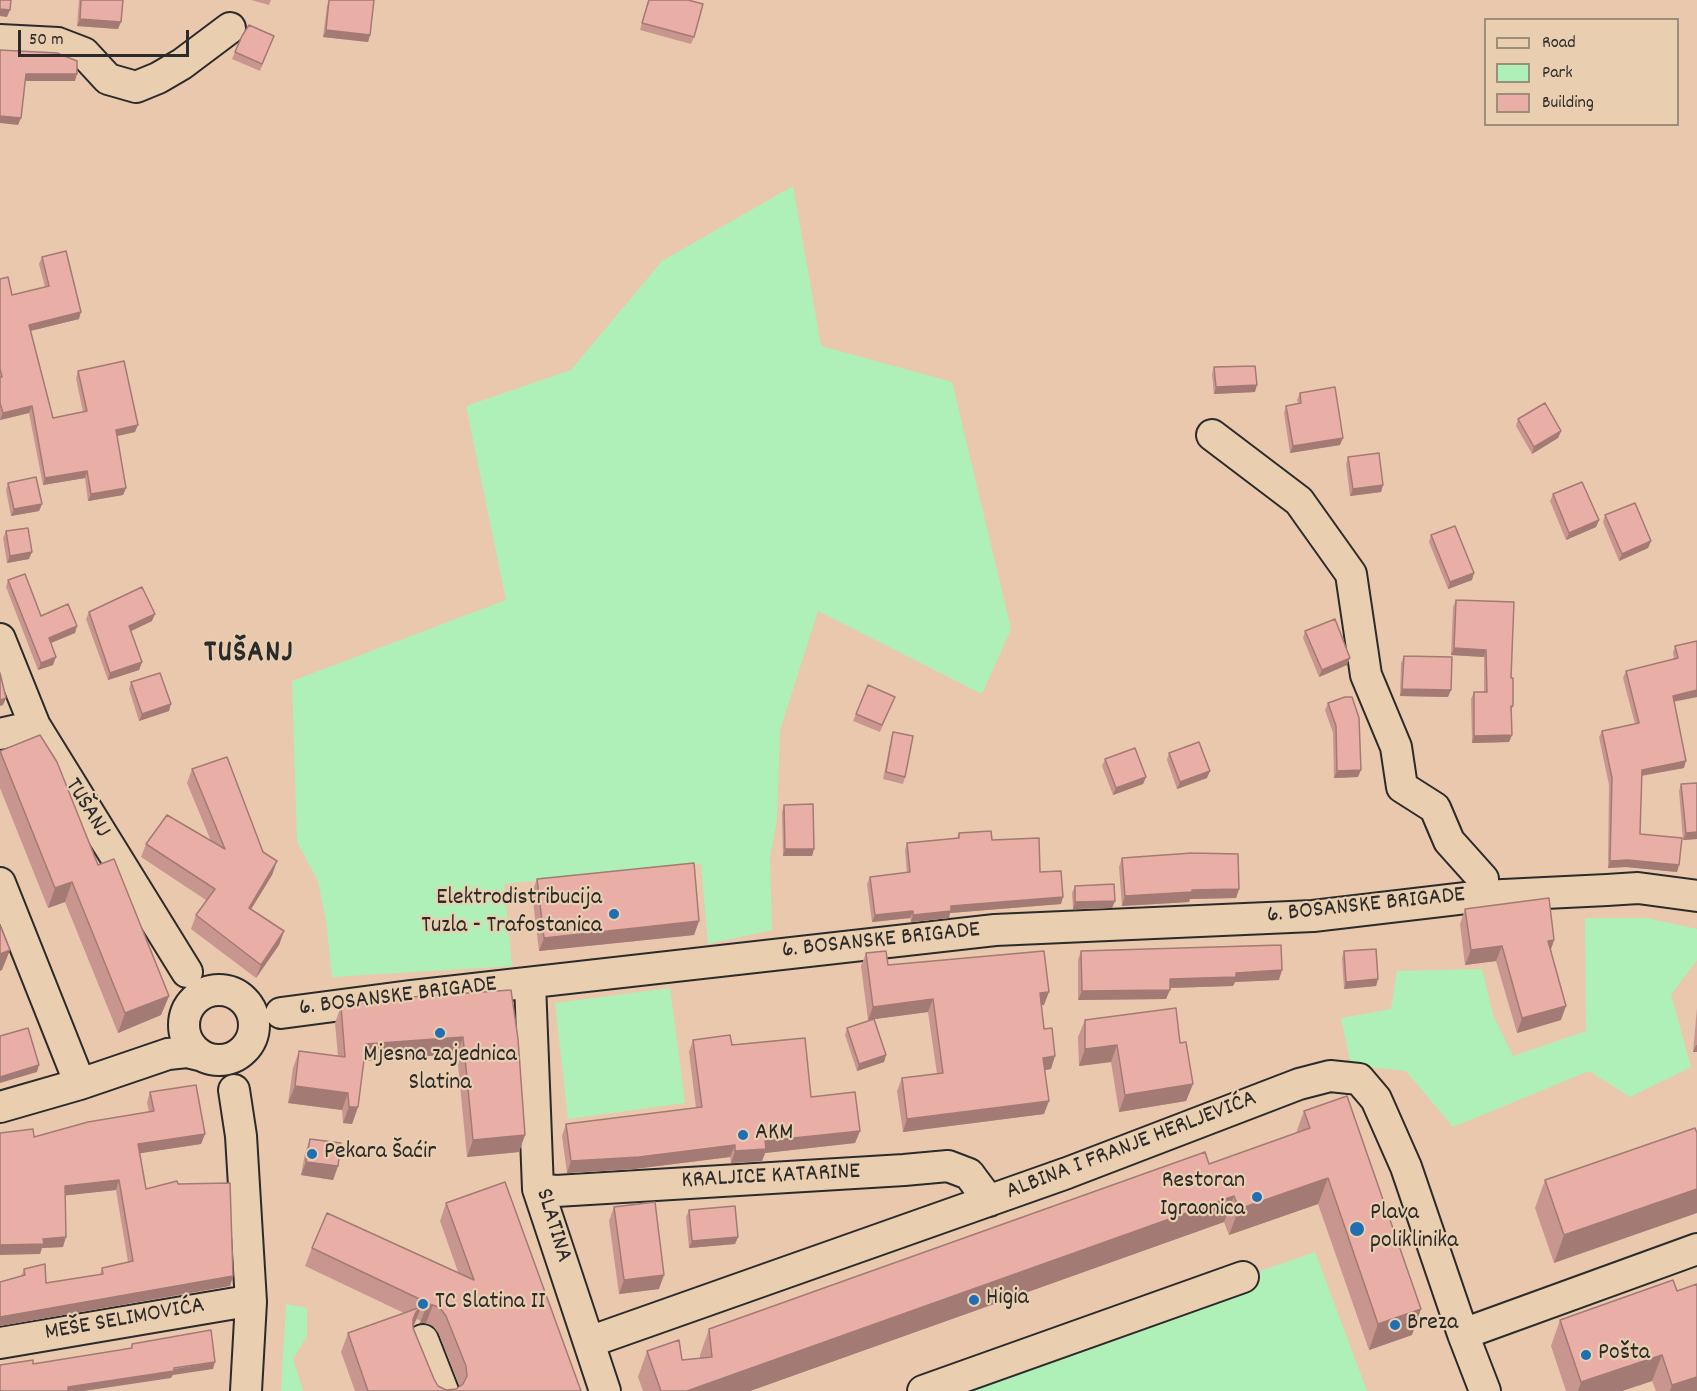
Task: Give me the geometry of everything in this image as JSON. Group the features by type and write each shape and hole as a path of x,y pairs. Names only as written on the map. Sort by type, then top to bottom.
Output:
{"street":[{"path":"0,40 58,43 84,53 108,79 136,87 182,64 230,28"},
{"name":"6. BOSANSKE BRIGADE","path":"1212,435 1299,501 1352,574 1366,675 1396,747 1402,787 1436,808 1449,841 1483,879 1484,896"},
{"name":"TUŠANJ","path":"0,639 35,726 187,972"},
{"path":"0,734 35,726"},
{"path":"0,883 80,1084"},
{"name":"6. BOSANSKE BRIGADE","path":"281,1013 530,982 996,930 1313,916 1484,896 1638,888 1697,896"},
{"path":"187,972 217,990"},
{"path":"187,972 191,988 189,1006"},
{"name":"SLATINA","path":"530,982 538,1189 605,1391"},
{"path":"234,1090 221,1072 191,1048 185,1038 184,1016 196,998 206,992 228,991 238,995 247,1003 255,1023 236,1070 234,1090 241,1136 251,1302 246,1391"},
{"path":"247,1003 281,1013"},
{"path":"0,1107 80,1084 168,1053 187,1052 221,1061 232,1059 265,1023 281,1013"},
{"name":"ALBINA I FRANJE HERLJEVIĆA","path":"589,1342 1067,1173 1299,1084 1330,1076 1359,1079 1376,1100 1406,1167 1485,1391"},
{"name":"KRALJICE KATARINE","path":"538,1189 568,1190 948,1166 969,1174 989,1201"},
{"path":"1463,1334 1697,1249"},
{"path":"923,1391 1243,1277"},
{"name":"MEŠE SELIMOVIĆA","path":"0,1343 251,1302"},
{"path":"423,1340 443,1391"}],"green space":[{"path":"793,186 821,346 952,382 1011,629 982,694 818,611 780,730 777,819 770,858 772,930 708,944 701,864 504,884 512,966 332,977 326,921 318,881 297,842 292,681 506,600 466,406 571,370 662,261"},
{"path":"1585,918 1646,918 1697,929 1697,960 1671,995 1691,1067 1630,1097 1589,1071 1453,1127 1406,1071 1351,1065 1341,1018 1391,1009 1397,971 1482,969 1493,1015 1513,1056 1586,1031"},
{"path":"670,988 685,1103 568,1119 555,1003"},
{"path":"1315,1252 1367,1391 923,1391 1243,1277"},
{"path":"286,1304 307,1308 307,1336 293,1359 303,1391 281,1391"}],"building":[{"path":"0,0 11,0 10,10 0,9"},
{"path":"81,0 123,0 121,22 80,19"},
{"path":"329,0 374,0 370,35 326,30"},
{"path":"649,0 688,0 703,4 694,37 642,23"},
{"path":"249,25 274,36 262,64 235,52"},
{"path":"0,50 57,53 77,61 77,74 26,74 21,118 0,116"},
{"path":"66,251 81,312 29,325 53,418 87,411 78,371 124,361 138,425 116,430 126,488 91,494 87,471 45,478 32,406 3,413 0,403 0,377 2,377 0,369 0,279 8,277 12,295 49,286 42,257"},
{"path":"1255,366 1257,385 1216,387 1214,367"},
{"path":"1335,387 1343,438 1293,446 1286,406 1301,403 1300,393"},
{"path":"1545,403 1561,431 1534,447 1518,419"},
{"path":"1379,453 1383,485 1353,489 1348,457"},
{"path":"36,477 42,504 14,509 8,483"},
{"path":"1582,482 1599,520 1569,533 1553,494"},
{"path":"1635,503 1651,541 1622,554 1605,515"},
{"path":"1455,526 1474,573 1450,582 1431,535"},
{"path":"28,528 32,552 10,556 6,531"},
{"path":"25,574 41,616 68,604 77,626 49,638 56,657 41,663 8,580"},
{"path":"142,587 155,614 129,626 142,662 110,673 89,612"},
{"path":"1456,600 1514,602 1511,678 1513,678 1512,735 1474,736 1474,692 1487,692 1486,650 1454,648"},
{"path":"1335,619 1350,658 1322,670 1305,631"},
{"path":"1697,641 1697,690 1673,696 1686,761 1642,770 1640,834 1682,838 1679,865 1628,860 1610,861 1612,778 1602,731 1639,723 1626,671 1678,658 1675,646"},
{"path":"1404,656 1452,657 1451,690 1402,689"},
{"path":"0,673 6,698 0,700"},
{"path":"160,673 171,704 142,714 131,682"},
{"path":"868,685 895,697 882,725 856,714"},
{"path":"1352,697 1359,718 1361,770 1337,771 1336,726 1328,703"},
{"path":"893,732 913,736 905,777 886,772"},
{"path":"40,735 57,762 98,865 114,859 169,996 125,1013 72,882 55,888 0,751"},
{"path":"1199,742 1210,771 1180,782 1169,753"},
{"path":"1135,748 1146,777 1116,788 1105,759"},
{"path":"227,757 263,852 277,861 249,908 284,931 261,965 196,915 215,889 146,844 167,815 225,849 192,769"},
{"path":"1697,783 1697,832 1686,833 1681,784"},
{"path":"813,804 814,849 785,849 784,805"},
{"path":"991,831 992,840 1039,838 1040,872 1061,871 1063,897 951,906 951,911 913,915 913,911 875,915 870,877 910,872 907,843 959,838 959,833"},
{"path":"1192,853 1238,854 1239,889 1192,890 1192,892 1125,896 1122,858"},
{"name":"Elektrodistribucija Tuzla - Trafostanica","path":"694,863 699,921 544,938 537,879"},
{"path":"1114,884 1115,901 1075,902 1075,886"},
{"path":"1549,898 1554,940 1548,941 1566,1006 1522,1018 1502,946 1471,950 1465,909"},
{"path":"0,925 10,950 0,954"},
{"path":"1281,945 1282,970 1236,973 1236,977 1170,979 1170,990 1082,991 1081,951"},
{"path":"1376,949 1378,979 1346,982 1344,951"},
{"path":"886,951 888,965 1044,951 1049,992 1040,993 1044,1029 1052,1028 1055,1056 1043,1058 1049,1101 907,1119 902,1078 943,1073 933,999 873,1007 866,953"},
{"path":"511,990 518,1039 525,1135 473,1140 463,1037 366,1044 358,1107 349,1107 348,1093 295,1086 299,1051 345,1057 341,1006 411,997"},
{"path":"1176,1008 1180,1043 1186,1042 1193,1084 1125,1095 1117,1045 1085,1049 1085,1020"},
{"path":"874,1019 886,1055 859,1064 847,1028"},
{"path":"28,1028 39,1065 0,1077 0,1036"},
{"path":"730,1035 732,1045 805,1038 811,1097 855,1092 860,1131 765,1141 766,1149 735,1151 735,1145 639,1157 571,1161 566,1124 702,1107 693,1040"},
{"path":"196,1085 205,1134 138,1144 146,1189 177,1181 178,1184 230,1183 233,1276 0,1317 0,1282 25,1275 24,1269 45,1264 46,1283 103,1274 102,1268 133,1261 119,1180 65,1186 66,1237 43,1239 44,1244 0,1245 0,1133 33,1129 34,1137 88,1122 154,1111 150,1092"},
{"path":"1347,1096 1421,1309 1378,1324 1328,1178 1239,1209 1234,1196 687,1391 661,1391 647,1351 679,1340 682,1360 712,1357 709,1329 1205,1152 1209,1164 1310,1128 1304,1111"},
{"path":"1695,1128 1697,1133 1697,1189 1564,1235 1545,1180"},
{"path":"310,1139 341,1143 338,1166 306,1162"},
{"path":"505,1182 581,1391 368,1391 348,1333 421,1307 413,1319 413,1328 438,1386 446,1390 456,1389 463,1384 467,1376 466,1366 446,1316 440,1308 427,1305 430,1304 312,1248 327,1213 474,1280 446,1203"},
{"path":"655,1202 664,1275 624,1280 614,1207"},
{"path":"735,1206 738,1237 692,1241 689,1210"},
{"path":"1673,1280 1677,1291 1697,1284 1697,1377 1672,1385 1662,1355 1581,1382 1560,1320"},
{"path":"211,1330 215,1362 174,1368 174,1371 68,1387 68,1391 0,1391 0,1365 33,1360 33,1364 132,1348 132,1344"}],"place":[{"name":"Elektrodistribucija Tuzla - Trafostanica","path":"614,914"},
{"name":"Mjesna zajednica Slatina","path":"440,1033"},
{"name":"AKM","path":"743,1135"},
{"name":"Pekara Šaćir","path":"312,1154"},
{"name":"Restoran Igraonica","path":"1257,1197"},
{"name":"Plava poliklinika","path":"1357,1229"},
{"name":"Higia","path":"974,1300"},
{"name":"TC Slatina II","path":"423,1304"},
{"name":"Breza","path":"1395,1325"},
{"name":"Pošta","path":"1586,1355"}],"district":[{"name":"TUŠANJ","path":"249,656"}]}
